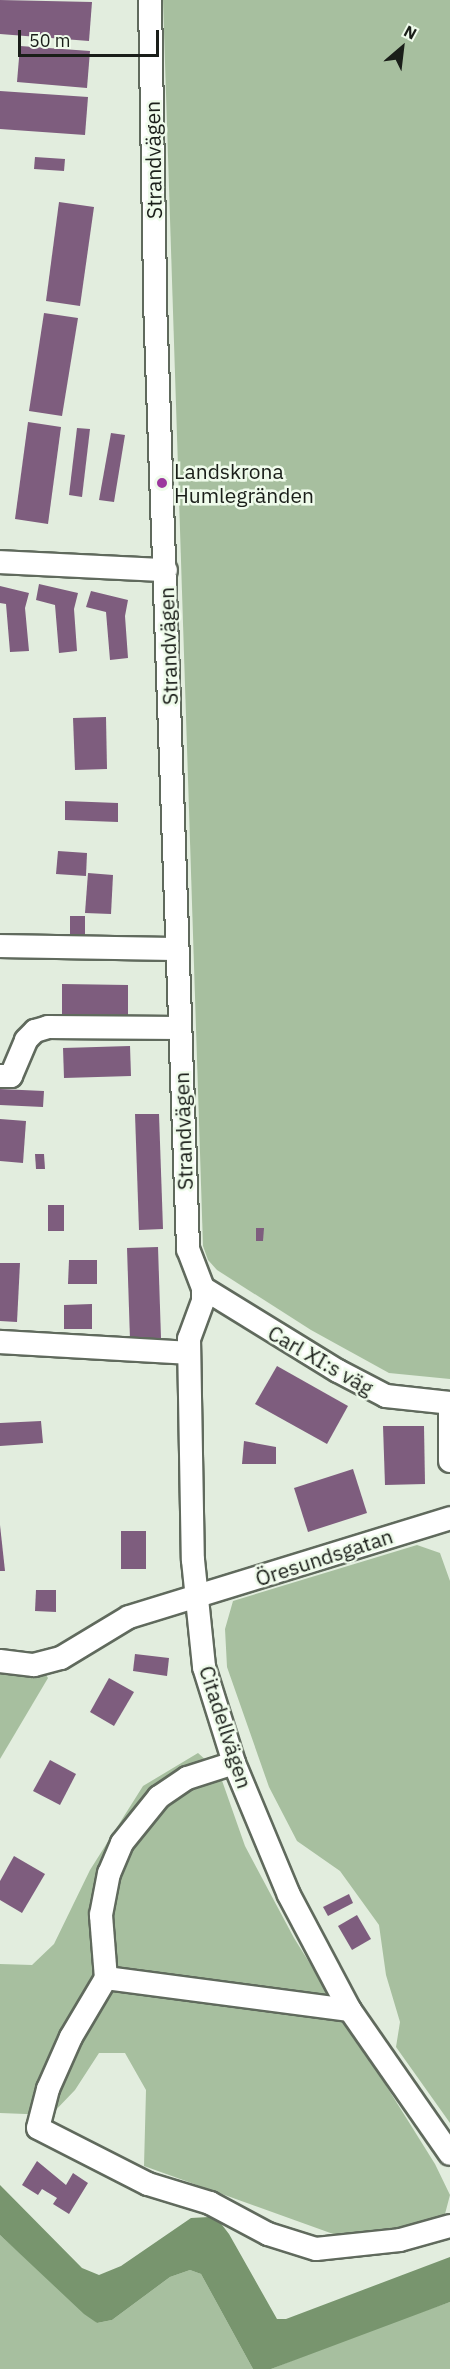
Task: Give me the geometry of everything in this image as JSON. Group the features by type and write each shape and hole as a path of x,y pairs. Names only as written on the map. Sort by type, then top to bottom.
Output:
{"street":[{"name":"Strandvägen","path":"150,0 186,1227 192,1268 203,1288"},
{"path":"0,562 166,570"},
{"path":"0,946 177,949"},
{"path":"0,1076 11,1076 26,1040 35,1031 48,1027 180,1028"},
{"name":"Citadellvägen","path":"203,1288 202,1301 189,1339 189,1353 197,1598 204,1666 234,1763 289,1895 350,2010 450,2154"},
{"name":"Carl XI:s väg","path":"203,1288 367,1388 386,1396 450,1403"},
{"path":"0,1342 189,1353"},
{"path":"450,1403 450,1461"},
{"name":"Öresundsgatan","path":"0,1661 34,1665 61,1658 129,1617 197,1598 450,1518"},
{"path":"234,1763 187,1778 159,1797 122,1843 109,1873 101,1915 106,1978 71,2037 48,2089 38,2128 148,2184 210,2204 268,2234 316,2249 400,2240 450,2226"},
{"path":"106,1978 350,2010"}],"shaded area":[{"path":"163,0 450,0 450,1379 389,1373 311,1330 217,1270 208,1260 203,1246"},
{"path":"417,1545 440,1553 450,1581 450,2123 396,2047 400,2022 386,1975 379,1925 340,1871 297,1841 269,1787 227,1667 225,1629 233,1601"},
{"path":"0,1666 43,1671 48,1678 0,1759"},
{"path":"198,1753 219,1772 245,1846 294,1938 435,2164 450,2195 445,2214 405,2229 336,2235 144,2166 146,2090 125,2053 99,2053 75,2090 51,2115 0,2113 0,1964 32,1965 54,1944 90,1870 143,1786"},
{"path":"0,2185 82,2268 99,2275 121,2266 191,2218 209,2217 219,2221 229,2234 277,2319 286,2319 450,2257 450,2302 271,2369 253,2369 201,2274 190,2270 170,2277 112,2320 97,2323 84,2314 0,2235"},
{"path":"0,2235 97,2323 112,2320 170,2277 190,2270 201,2274 253,2369 0,2369"},
{"path":"450,2302 450,2369 271,2369 364,2332"}],"building":[{"path":"0,0 92,2 89,41 0,34"},
{"path":"20,46 90,51 87,88 17,82"},
{"path":"0,91 88,97 85,135 0,129"},
{"path":"35,157 65,159 64,171 34,169"},
{"path":"59,202 94,207 80,306 46,301"},
{"path":"44,313 78,318 62,416 29,411"},
{"path":"28,422 61,427 48,524 15,519"},
{"path":"77,428 90,429 82,497 69,495"},
{"path":"111,433 125,435 114,502 99,500"},
{"path":"39,584 78,593 74,609 77,651 59,653 55,605 36,600"},
{"path":"0,586 29,593 25,608 29,651 10,652 6,604 0,603"},
{"path":"91,591 128,600 125,616 128,658 110,660 106,612 86,607"},
{"path":"106,717 107,769 75,770 73,718"},
{"path":"65,801 118,803 118,822 65,820"},
{"path":"58,851 87,853 86,876 56,874"},
{"path":"88,873 113,875 111,914 85,913"},
{"path":"70,916 85,916 85,938 70,938"},
{"path":"62,984 128,985 128,1015 62,1014"},
{"path":"130,1046 131,1076 64,1078 63,1048"},
{"path":"0,1089 44,1091 43,1107 0,1105"},
{"path":"135,1114 159,1114 163,1229 139,1230"},
{"path":"0,1119 26,1121 23,1163 0,1161"},
{"path":"35,1154 44,1154 45,1169 36,1169"},
{"path":"48,1205 64,1205 64,1231 48,1231"},
{"path":"256,1228 264,1228 263,1241 256,1241"},
{"path":"158,1247 161,1338 130,1339 127,1248"},
{"path":"69,1260 97,1260 97,1284 68,1284"},
{"path":"0,1263 20,1263 17,1322 0,1321"},
{"path":"92,1304 92,1329 64,1329 64,1305"},
{"path":"277,1366 348,1406 327,1444 255,1404"},
{"path":"41,1421 43,1443 0,1446 0,1423"},
{"path":"383,1426 424,1426 425,1484 385,1485"},
{"path":"244,1441 276,1447 276,1464 242,1464"},
{"path":"353,1469 367,1513 308,1532 294,1488"},
{"path":"0,1525 5,1571 0,1571"},
{"path":"121,1531 146,1531 146,1569 121,1569"},
{"path":"36,1590 56,1590 56,1612 35,1611"},
{"path":"135,1654 169,1658 167,1676 133,1671"},
{"path":"109,1678 134,1692 114,1726 90,1712"},
{"path":"50,1760 76,1774 60,1805 33,1791"},
{"path":"14,1856 45,1874 22,1913 0,1900 0,1881"},
{"path":"349,1894 353,1903 328,1916 323,1907"},
{"path":"357,1915 371,1939 352,1950 338,1926"},
{"path":"37,2161 66,2185 73,2173 88,2183 69,2214 53,2204 57,2198 42,2189 38,2195 22,2185"}],"place":[{"name":"Landskrona Humlegränden","path":"162,483"}]}
